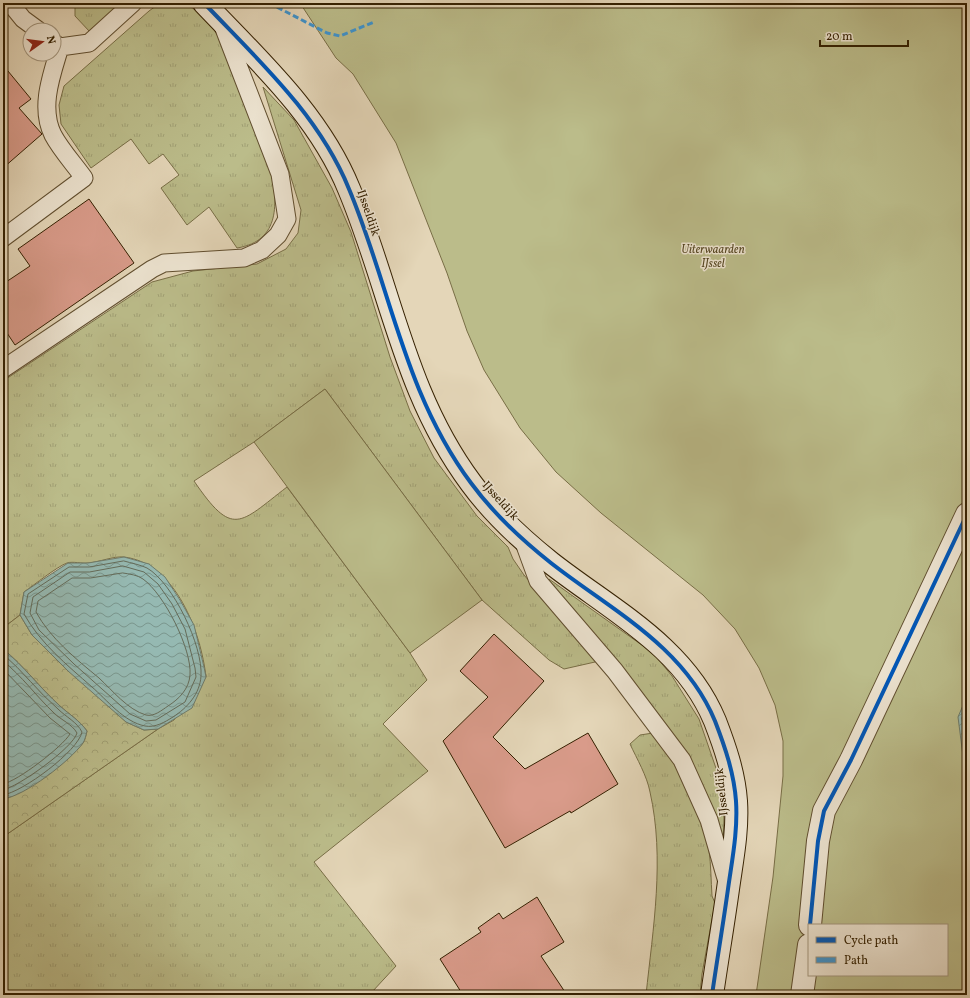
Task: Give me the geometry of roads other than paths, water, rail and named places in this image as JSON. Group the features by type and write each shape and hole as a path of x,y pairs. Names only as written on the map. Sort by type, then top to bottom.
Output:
{"street":[{"name":"IJsseldijk","path":"204,3 277,79 308,115 333,156 349,188 413,378 448,450 472,485 523,540 551,563 642,629 672,656 691,680 714,718 729,758 736,800 736,838 712,995"},
{"path":"810,924 818,841 824,811 851,760 967,514"},
{"path":"802,995 808,952"}],"lane":[{"path":"10,3 27,22"},
{"path":"62,45 89,43 133,3"},
{"path":"3,369 152,269 164,263 244,258 262,250 278,235 286,219 280,174 222,21"},
{"path":"3,238 84,178 53,135 48,117 47,90 53,62"},
{"path":"523,540 538,581 615,671 682,760 709,820 728,885"}],"water":[{"path":"124,557 149,564 165,577 194,625 206,677 192,708 158,729 144,730 126,722 68,671 32,635 20,615 24,592 68,563 88,563"},
{"path":"3,649 87,731 83,743 58,768 23,792 3,799"},
{"path":"967,696 967,768 964,764 958,717"}],"park label":[{"name":"Uiterwaarden IJssel","path":"713,257"}]}
